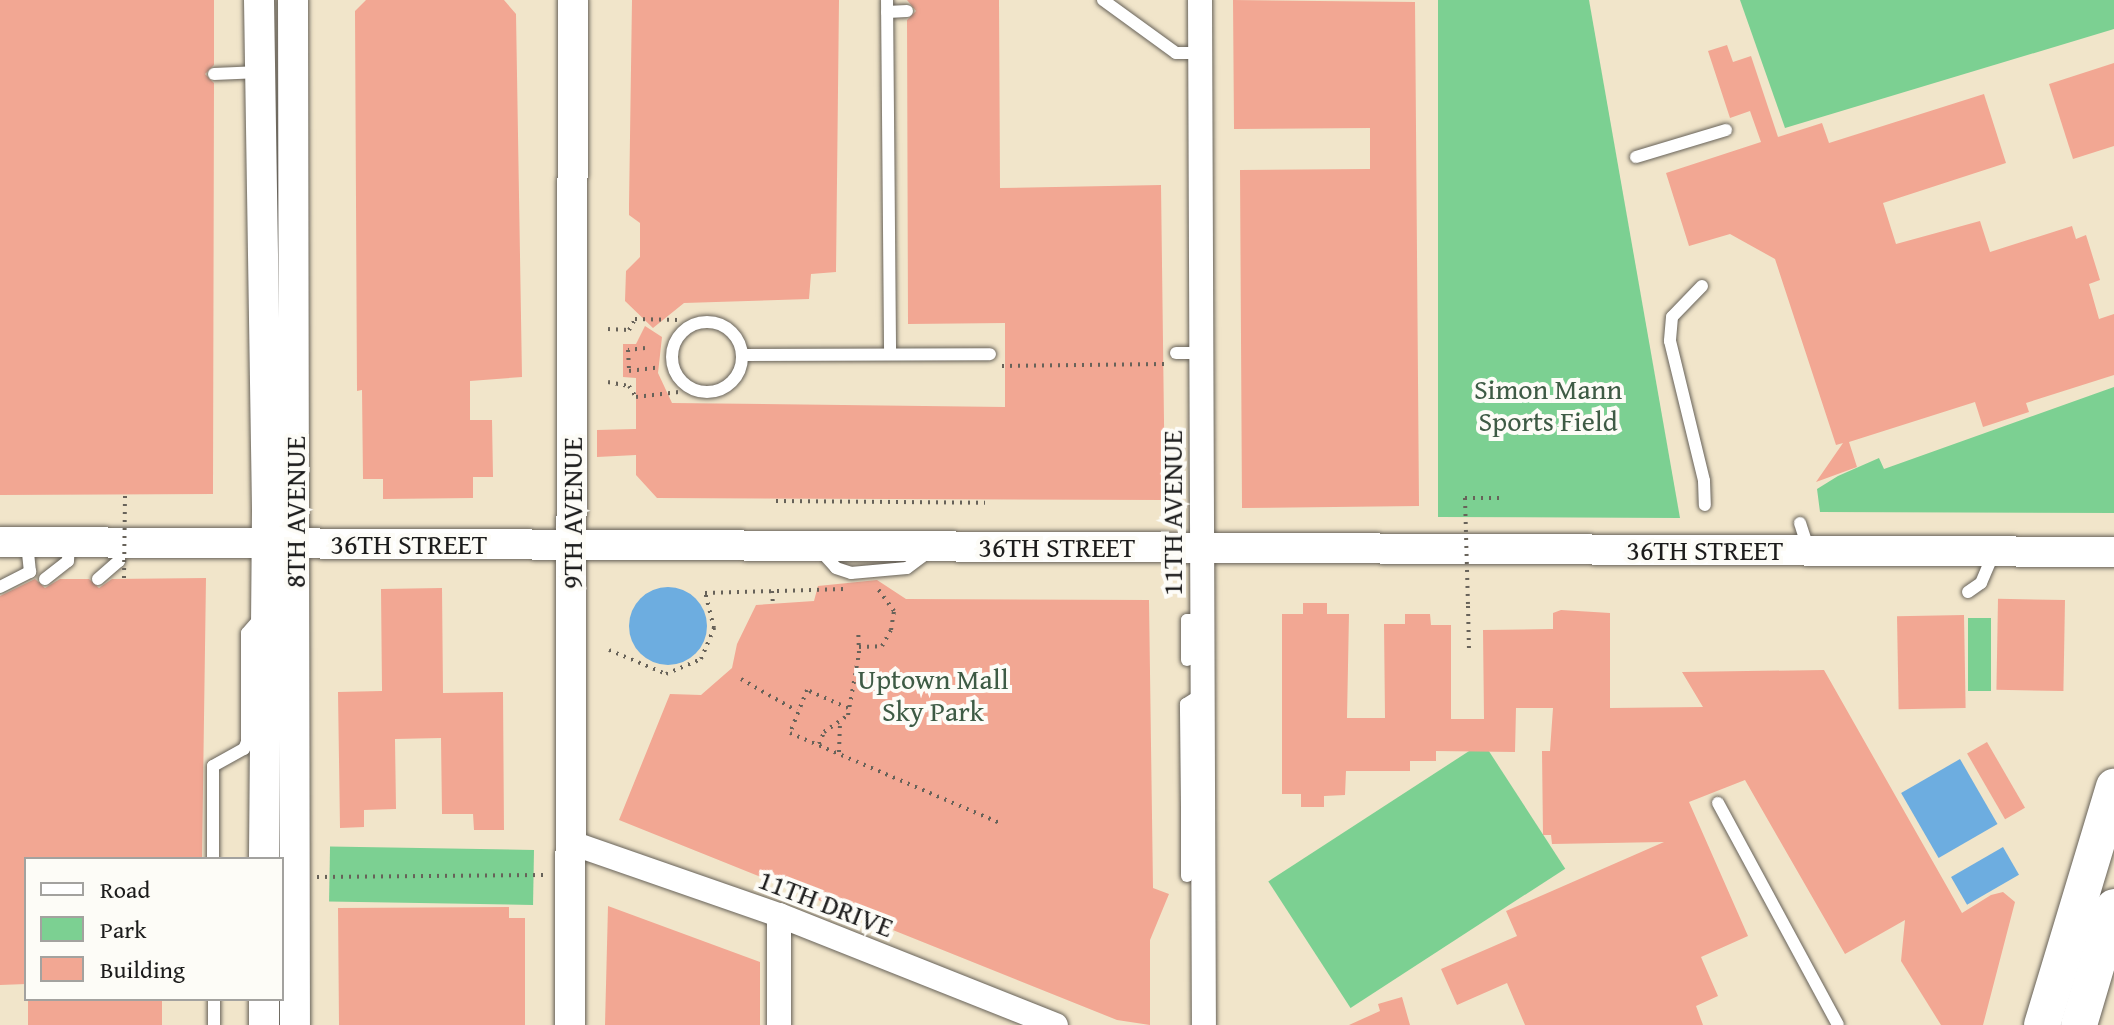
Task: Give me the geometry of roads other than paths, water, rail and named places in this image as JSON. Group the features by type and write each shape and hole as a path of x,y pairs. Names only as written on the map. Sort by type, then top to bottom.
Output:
{"main road":[{"path":"2042,1025 2114,787"},
{"path":"2079,1025 2114,907"}],"street":[{"name":"8TH AVENUE","path":"259,0 295,877 295,1025"},
{"name":"8TH AVENUE","path":"264,857 266,610 281,543 293,0"},
{"name":"9TH AVENUE","path":"570,1025 573,0"},
{"name":"11TH AVENUE","path":"1200,0 1202,694 1195,807 1204,1025"},
{"name":"36TH STREET","path":"14,542 1202,548 1804,537 1995,551 2114,552"},
{"name":"11TH DRIVE","path":"572,843 779,915 1056,1025"},
{"path":"779,915 771,997 779,1025"},
{"path":"264,1001 264,1025"}],"lane":[{"path":"1103,0 1176,53 1200,53"},
{"path":"890,353 887,6 907,11"},
{"path":"214,74 260,72"},
{"path":"1636,157 1726,130"},
{"path":"1702,286 1672,317 1670,341 1704,481 1705,505"},
{"path":"709,323 735,337 742,355 731,383 712,392 684,384 672,359 682,333 709,323"},
{"path":"742,355 890,353 989,360"},
{"path":"1176,359 1201,353"},
{"path":"0,587 30,572 14,542"},
{"path":"45,579 68,561 69,543"},
{"path":"98,579 119,561 119,543"},
{"path":"1968,592 1981,583 1995,551"},
{"path":"213,857 213,766 244,749 247,633 266,610"},
{"path":"1187,660 1187,620 1202,620"},
{"path":"1718,803 1838,1025"},
{"path":"1187,876 1195,807"},
{"path":"214,1001 214,1025"}],"water":[{"path":"668,587 683,590 696,598 704,611 707,626 704,641 696,654 683,662 668,665 653,662 640,654 632,641 629,626 632,611 640,598 653,590"},
{"path":"1960,759 1998,824 1939,858 1901,793"},
{"path":"2003,847 2019,875 1967,905 1951,877"}],"park label":[{"name":"Simon Mann Sports Field","path":"1548,405"},
{"name":"Uptown Mall Sky Park","path":"933,695"}]}
